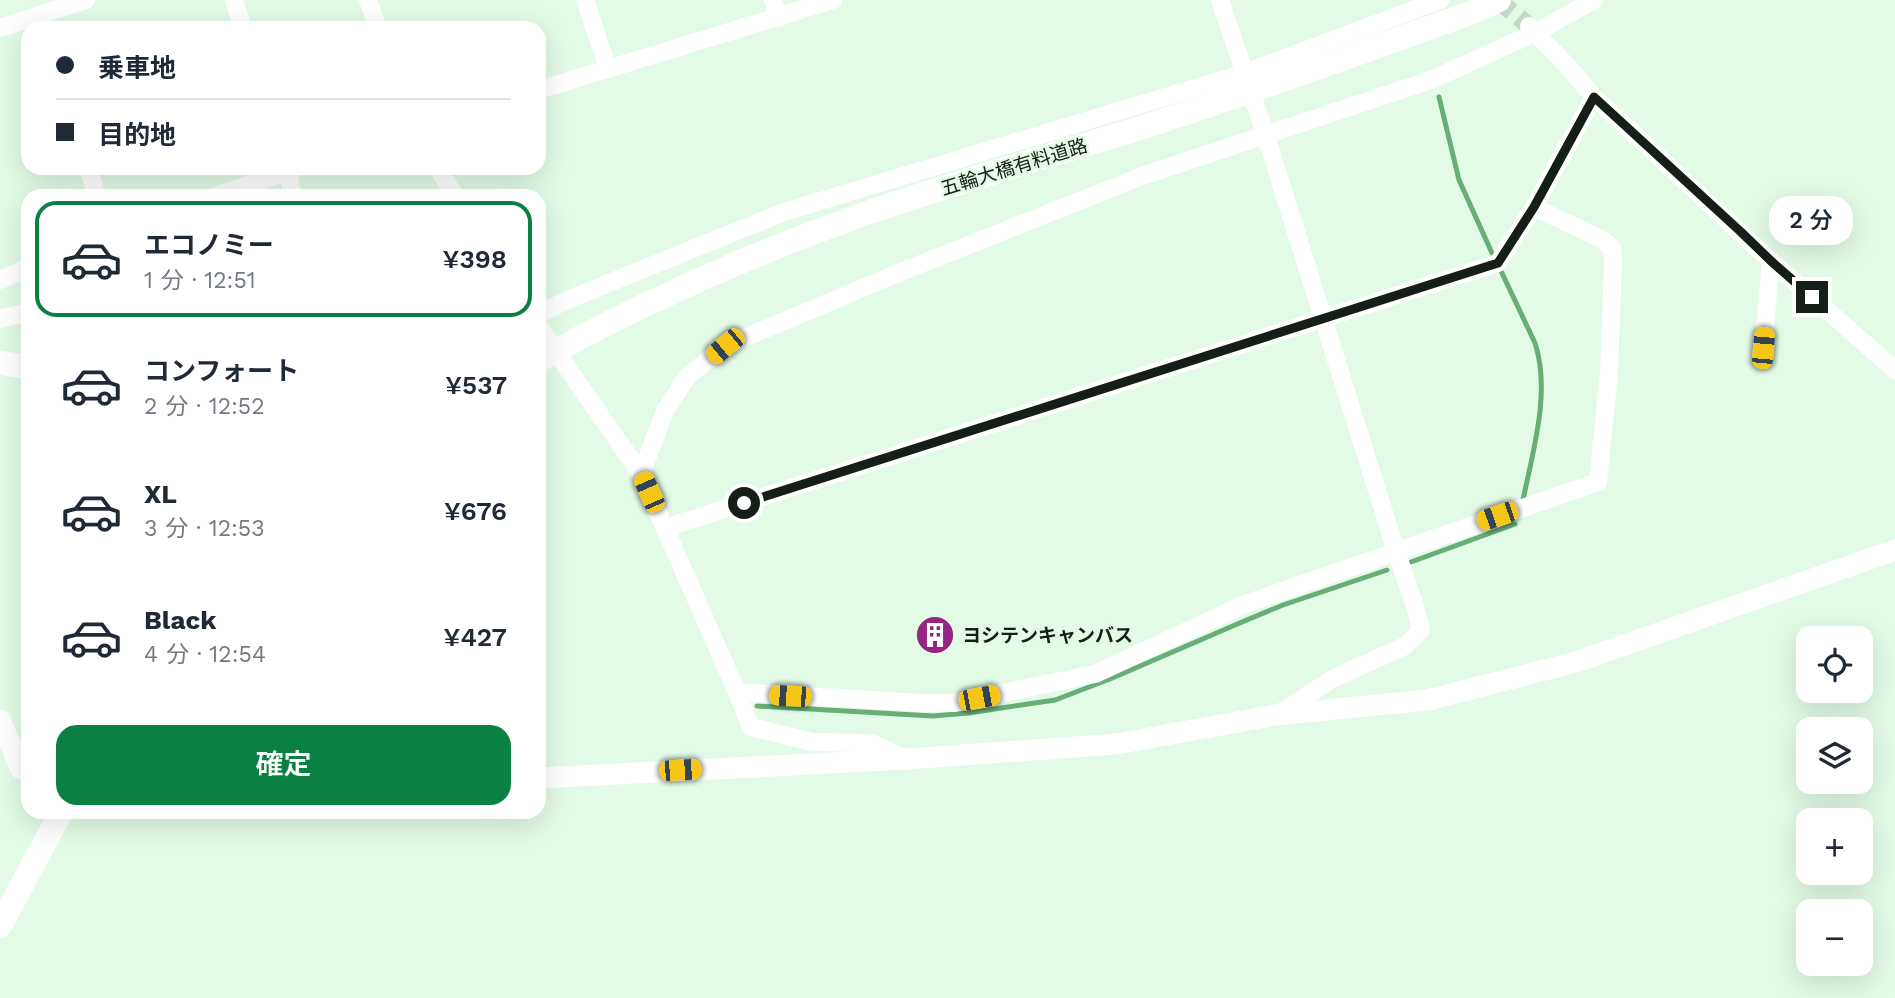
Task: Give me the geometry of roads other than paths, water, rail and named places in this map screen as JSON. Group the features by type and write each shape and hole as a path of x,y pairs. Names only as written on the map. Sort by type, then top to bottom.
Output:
{"main road":[{"name":"五輪大橋有料道路","path":"546,356 638,308 789,242 892,205 1143,127 1328,64 1476,11 1499,0"},
{"path":"0,363 21,367"},
{"path":"0,926 57,819"}],"street":[{"path":"43,21 86,0"},
{"path":"234,0 241,21"},
{"path":"368,0 376,21"},
{"path":"586,0 608,69"},
{"path":"773,0 779,18"},
{"path":"546,88 833,0"},
{"path":"1220,0 1266,136 1421,630 1405,646 1332,680 1276,715"},
{"path":"546,311 784,212 1245,73 1440,0"},
{"path":"641,474 665,411 687,377 725,346 903,271 1145,175 1431,80 1594,0"},
{"path":"0,29 21,25"},
{"path":"1533,29 1594,97 1771,261 1895,370"},
{"path":"665,528 1498,263 1534,207 1594,97"},
{"path":"235,189 274,175"},
{"path":"737,692 954,703 1095,674 1245,604 1598,482 1609,373 1612,248 1603,240 1534,207"},
{"path":"1763,348 1771,261"},
{"path":"0,280 21,271"},
{"path":"0,319 21,314"},
{"path":"546,337 641,474 751,727 812,742 871,743 907,759"},
{"path":"546,778 907,759 1116,744 1276,715 1428,700 1576,662 1895,550"},
{"path":"0,720 16,770"}],"waterway":[{"path":"1439,97 1459,180 1492,253"},
{"path":"1501,271 1535,343 1541,381 1539,421 1523,500"},
{"path":"1411,562 1515,524"},
{"path":"757,706 933,716 1055,700 1283,605 1387,570"}],"tunnel":[{"path":"1498,0 1529,26"}],"place":[{"name":"ヨシテンキャンバス","path":"935,635"}]}
